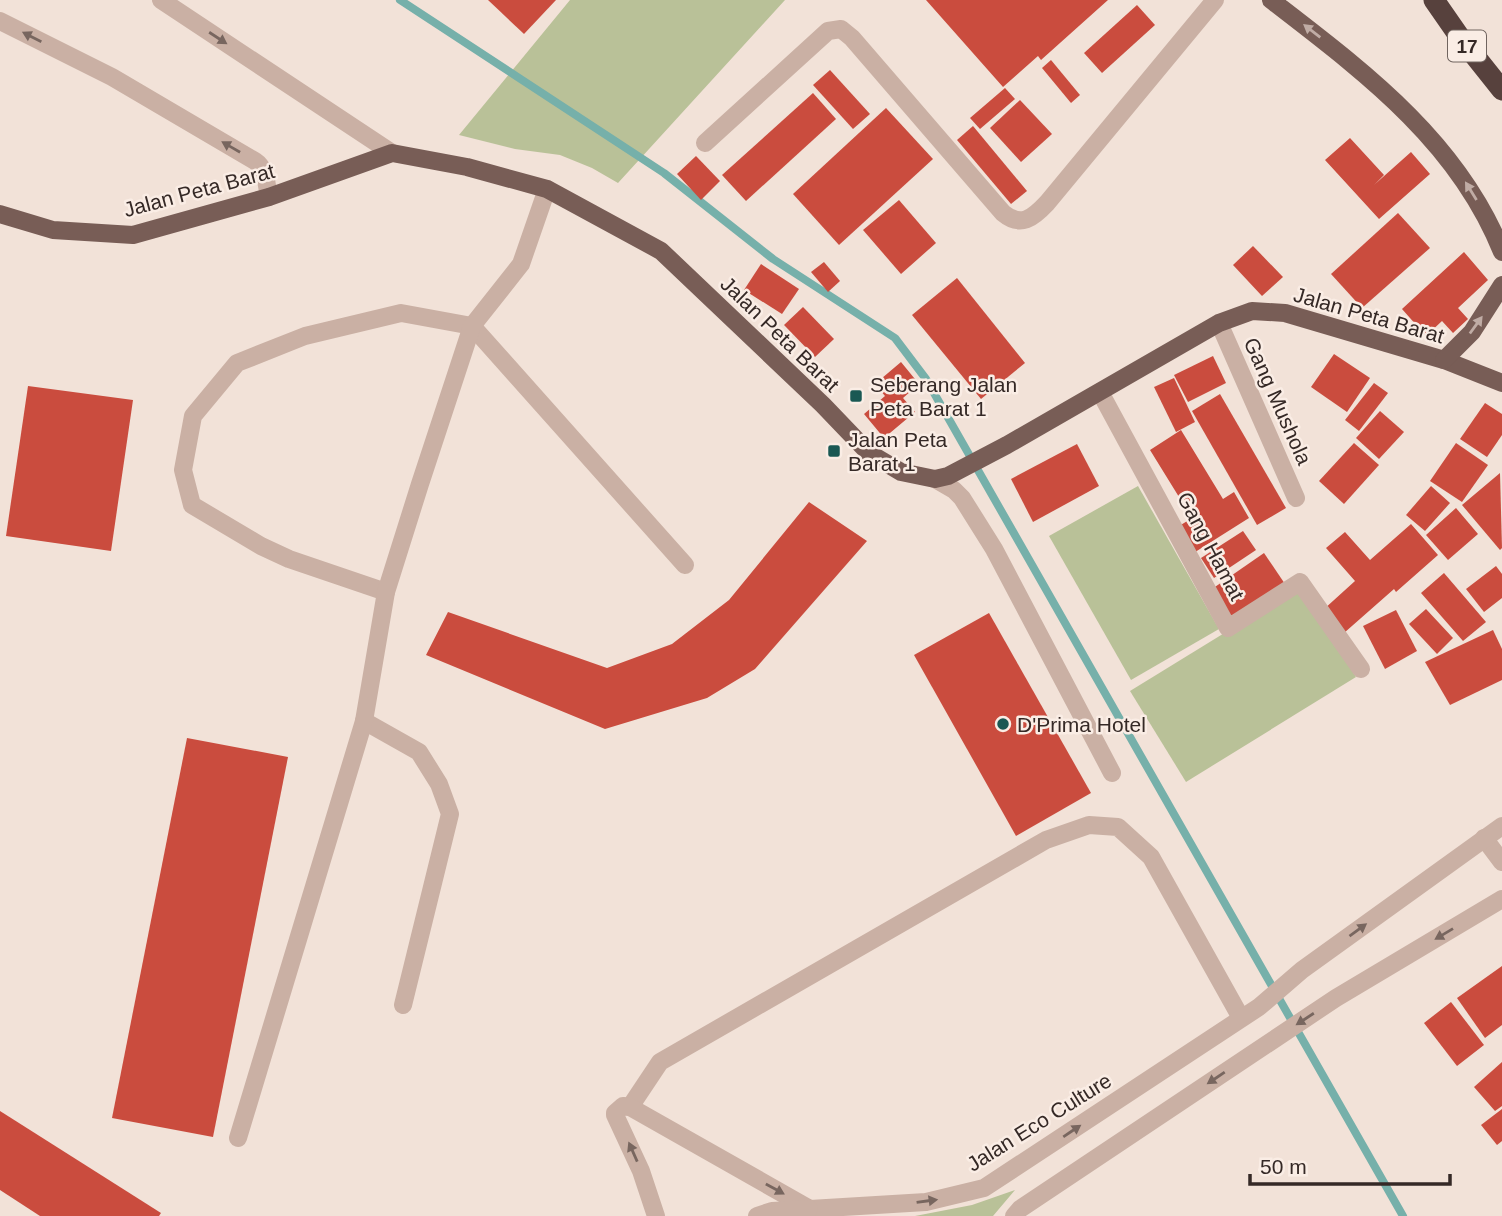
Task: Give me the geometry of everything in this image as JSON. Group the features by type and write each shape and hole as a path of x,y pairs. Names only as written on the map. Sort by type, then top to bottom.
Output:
{"highway":[{"name":"17","path":"1434,0 1502,90"}],"main road":[{"path":"1271,0 1382,88 1429,134 1469,186 1492,226 1502,252"},
{"name":"Jalan Peta Barat","path":"0,214 52,230 133,235 269,197 392,153 467,167 547,189 661,251 823,405 869,453 901,472 941,478 1007,445 1219,323 1252,311 1285,313 1444,360 1502,383"},
{"path":"1444,360 1472,332 1502,285"}],"street":[{"path":"161,0 392,153"},
{"path":"705,143 828,31 841,29 852,38 1003,213 1012,220 1023,220 1035,216 1047,203 1215,0"},
{"path":"0,21 112,77 255,161 264,171 269,197"},
{"path":"238,1138 364,721 386,592 472,327 521,264 547,189"},
{"path":"386,592 289,559 261,546 192,505 183,470 192,416 237,363 305,336 401,313 472,327 685,565"},
{"name":"Gang Mushola","path":"1219,323 1296,498"},
{"name":"Gang Hamat","path":"1100,392 1228,628 1300,582 1361,669"},
{"path":"941,478 962,498 994,549 1112,773"},
{"path":"364,721 419,752 439,784 450,814 403,1005"},
{"path":"630,1107 660,1062 1046,840 1089,825 1118,827 1151,857 1241,1018"},
{"name":"Jalan Eco Culture","path":"757,1216 772,1211 926,1202 984,1188 1259,1006 1302,970 1502,825"},
{"path":"1484,838 1502,862"},
{"path":"1014,1216 1020,1209 1336,998 1502,899"},
{"path":"656,1216 641,1171 615,1115 623,1106 630,1107 810,1209 838,1216"}],"green space":[{"path":"570,0 785,0 618,183 592,168 560,155 515,149 459,135"},
{"path":"1138,486 1219,629 1131,680 1049,536"},
{"path":"1301,586 1356,677 1186,782 1130,691"},
{"path":"1015,1190 993,1216 915,1216 972,1205"}],"building":[{"path":"488,0 556,0 524,34"},
{"path":"926,0 1108,0 1041,60 1038,56 1003,87"},
{"path":"1137,5 1155,25 1102,73 1084,53"},
{"path":"1051,60 1080,95 1071,103 1042,68"},
{"path":"830,70 870,114 853,129 813,85"},
{"path":"1005,88 1015,99 980,129 970,118"},
{"path":"813,93 836,119 746,201 722,175"},
{"path":"1020,100 1052,134 1021,162 990,128"},
{"path":"886,108 933,159 839,245 793,194"},
{"path":"973,126 1027,191 1011,204 957,140"},
{"path":"1350,138 1384,175 1374,185 1411,152 1430,174 1379,219 1325,160"},
{"path":"696,156 720,181 701,200 677,174"},
{"path":"899,200 936,243 901,274 863,230"},
{"path":"1398,213 1430,248 1362,308 1331,274"},
{"path":"1253,246 1283,277 1262,296 1233,265"},
{"path":"1464,252 1488,280 1458,308 1468,319 1453,333 1442,321 1426,336 1402,309"},
{"path":"824,262 840,281 828,292 811,272"},
{"path":"761,264 799,289 782,314 744,290"},
{"path":"957,278 1025,363 981,399 912,315"},
{"path":"803,307 834,339 815,357 784,325"},
{"path":"1334,354 1370,378 1347,412 1311,387"},
{"path":"1213,356 1226,383 1188,402 1174,375"},
{"path":"901,362 919,384 903,398 915,412 884,438 864,414 885,396 875,384"},
{"path":"1174,378 1195,422 1176,432 1154,387"},
{"path":"1374,383 1388,393 1359,431 1345,420"},
{"path":"28,386 133,400 111,551 6,536"},
{"path":"1220,394 1286,508 1257,525 1192,411"},
{"path":"1485,403 1502,414 1502,435 1487,457 1460,439"},
{"path":"1380,411 1404,432 1379,459 1356,438"},
{"path":"1181,430 1223,499 1234,492 1249,518 1192,554 1176,528 1192,518 1150,450"},
{"path":"1354,443 1379,465 1344,504 1319,481"},
{"path":"1456,443 1488,465 1462,502 1430,481"},
{"path":"1077,444 1099,486 1033,522 1011,479"},
{"path":"1500,473 1502,548 1500,550 1462,505"},
{"path":"1431,486 1450,503 1425,531 1406,515"},
{"path":"809,502 867,541 755,669 707,698 605,729 426,655 448,612 607,668 672,644 729,600"},
{"path":"1456,508 1478,534 1448,560 1426,535"},
{"path":"1411,524 1438,555 1344,633 1323,610 1355,581 1326,548 1345,532 1370,560"},
{"path":"1243,531 1256,550 1214,578 1201,558"},
{"path":"1264,553 1287,587 1236,623 1212,589"},
{"path":"1496,566 1502,574 1502,598 1484,612 1466,589"},
{"path":"1444,573 1486,622 1463,641 1421,593"},
{"path":"1426,609 1453,638 1437,654 1409,624"},
{"path":"1396,610 1417,651 1385,669 1363,626"},
{"name":"D'Prima Hotel","path":"989,613 1091,793 1016,836 914,655"},
{"path":"1493,630 1502,649 1502,680 1450,705 1425,662"},
{"path":"187,738 288,757 213,1137 112,1118"},
{"path":"1502,966 1502,1025 1485,1038 1457,998"},
{"path":"1451,1002 1484,1045 1457,1066 1424,1023"},
{"path":"1502,1062 1502,1106 1495,1111 1474,1087"},
{"path":"1502,1109 1502,1141 1497,1145 1481,1125"},
{"path":"0,1111 161,1213 159,1216 40,1216 0,1190"}],"waterway":[{"path":"400,0 664,173 773,259 895,338 926,379 1403,1216"}],"place":[{"name":"Seberang Jalan Peta Barat 1","path":"856,396"},
{"name":"Jalan Peta Barat 1","path":"834,451"},
{"name":"D'Prima Hotel","path":"1003,724"}]}
